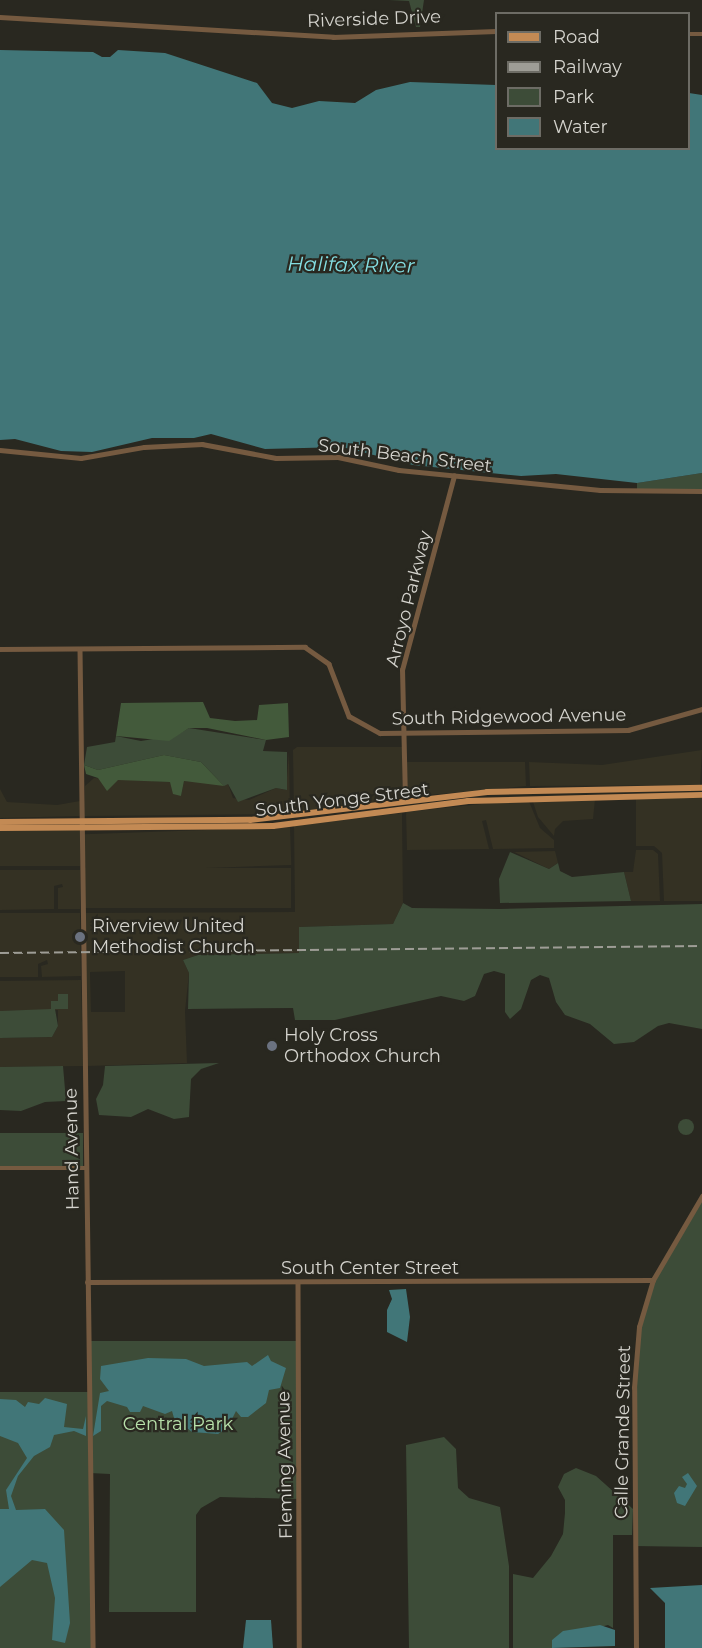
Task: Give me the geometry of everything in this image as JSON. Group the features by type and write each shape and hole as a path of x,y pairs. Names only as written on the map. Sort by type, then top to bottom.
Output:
{"main road":[{"path":"616,793 645,789 702,789"},
{"path":"636,796 645,789"},
{"name":"South Yonge Street","path":"0,822 162,828 273,826 395,810 414,800 495,792 616,793"},
{"name":"South Yonge Street","path":"0,828 300,817 404,805 616,793"},
{"path":"616,793 636,796 702,795"},
{"path":"162,828 185,825 188,821"}],"street":[{"name":"Riverside Drive","path":"0,17 333,37 495,31"},
{"name":"South Beach Street","path":"0,450 81,458 153,446 202,444 263,456 347,458 399,470 454,476 614,491 702,491"},
{"name":"Arroyo Parkway","path":"404,805 402,670 454,476"},
{"name":"South Ridgewood Avenue","path":"0,650 305,647 329,664 344,708 356,722 380,733 628,730 702,709"},
{"name":"Hand Avenue","path":"80,649 93,1648"},
{"path":"0,1168 86,1168"},
{"name":"Calle Grande Street","path":"636,1648 634,1388 642,1313 653,1280 702,1196"},
{"name":"South Center Street","path":"87,1282 653,1280"},
{"name":"Fleming Avenue","path":"298,1282 299,1648"}],"shaded area":[{"path":"297,747 402,747 403,797 294,814 293,750"},
{"path":"702,750 700,785 530,786 529,762 602,765"},
{"path":"289,752 290,814 84,816 85,786 94,778 171,782 181,796 184,781 228,784 233,798 249,800 276,788 286,790"},
{"path":"406,762 525,762 526,786 407,797"},
{"path":"0,789 7,802 57,805 80,801 80,816 0,818"},
{"path":"702,797 702,901 664,901 662,853 654,846 636,846 636,799"},
{"path":"528,799 540,828 554,840 554,848 493,849 486,820 482,821 489,849 407,850 406,812"},
{"path":"532,799 595,799 593,819 563,821 555,829 554,836 538,817"},
{"path":"402,813 403,903 393,924 299,927 299,953 198,955 183,960 189,973 185,1011 187,1063 87,1066 84,913 295,912 294,826","holes":["125,971 125,1012 91,1012 90,972"]},
{"path":"290,827 291,865 85,872 84,834"},
{"path":"0,830 80,830 80,866 0,866"},
{"path":"636,850 653,850 658,854 660,901 631,901 624,872 633,872"},
{"path":"555,851 558,863 549,869 514,852"},
{"path":"84,868 291,868 291,908 84,908"},
{"path":"0,870 80,870 80,909 58,909 58,888 63,887 62,884 54,886 54,909 0,910"},
{"path":"0,913 80,913 81,976 42,977 41,966 48,964 47,960 38,964 38,977 0,977"},
{"path":"81,980 83,1066 0,1067 0,1038 52,1037 58,1026 58,1010 0,1011 0,981"}],"green space":[{"path":"389,0 424,0 420,27 416,27 409,1"},
{"path":"702,473 702,491 637,492 637,483"},
{"path":"203,702 210,718 235,721 257,720 259,705 288,703 289,737 266,740 207,728 189,728 169,741 116,736 121,703"},
{"path":"189,728 266,740 263,751 287,752 287,790 276,788 238,802 228,784 224,786 201,762 164,755 98,770 84,765 87,747 115,742 116,736 141,741 177,735"},
{"path":"164,755 201,762 224,786 184,781 181,796 173,794 170,782 118,780 107,791 98,778 86,774 84,765 98,770"},
{"path":"510,852 549,869 558,863 560,871 572,877 624,872 631,901 500,903 499,879"},
{"path":"403,903 412,908 500,909 702,904 702,1029 669,1023 658,1026 634,1042 614,1044 590,1024 565,1015 556,1002 549,978 540,975 531,980 521,1009 510,1019 505,1012 505,974 494,971 484,974 475,996 464,1001 441,996 335,1020 295,1020 293,1008 188,1009 189,973 183,960 198,955 299,953 299,927 393,924"},
{"path":"58,994 68,994 68,1009 55,1009 58,1026 52,1037 0,1038 0,1011 51,1009 51,1001 58,1001"},
{"path":"219,1063 201,1069 191,1079 189,1117 174,1119 148,1109 131,1117 99,1115 96,1099 103,1085 105,1066"},
{"path":"63,1066 66,1101 45,1102 21,1111 0,1110 0,1067"},
{"path":"686,1119 694,1127 686,1135 678,1127"},
{"path":"0,1133 83,1133 83,1166 0,1166"},
{"path":"702,1195 702,1547 634,1546 634,1388 642,1313 653,1280"},
{"name":"Central Park","path":"88,1341 298,1341 299,1499 220,1497 201,1508 196,1515 196,1612 109,1612 110,1474 90,1473 93,1648 0,1648 0,1392 89,1392"},
{"path":"444,1437 456,1449 458,1488 469,1498 500,1507 509,1566 509,1648 409,1648 406,1445"},
{"path":"576,1468 596,1476 633,1509 632,1535 613,1535 613,1628 608,1625 552,1640 552,1648 513,1648 513,1574 533,1578 551,1556 563,1534 565,1500 558,1487 564,1474"}],"water":[{"name":"Halifax River","path":"0,50 93,52 102,57 110,57 118,50 165,53 257,83 272,103 292,108 319,101 355,103 376,90 410,82 495,85 495,150 690,150 690,93 702,95 702,473 637,483 556,474 521,476 413,465 342,447 265,449 211,434 194,438 152,438 92,452 61,451 15,439 0,440"},
{"path":"406,1289 410,1317 407,1342 387,1332 387,1310 392,1299 389,1290"},
{"path":"268,1355 271,1361 286,1368 280,1388 269,1390 266,1403 248,1417 241,1417 236,1411 228,1427 218,1434 192,1432 174,1418 172,1411 165,1414 143,1406 140,1412 130,1412 127,1407 107,1401 101,1406 101,1431 93,1436 100,1393 109,1391 100,1379 101,1366 148,1358 186,1359 204,1366 247,1362 252,1366"},
{"path":"45,1398 67,1404 64,1427 83,1429 86,1416 86,1436 74,1431 54,1435 50,1447 34,1456 18,1476 11,1496 16,1510 45,1509 64,1530 70,1623 65,1643 52,1640 55,1598 47,1563 32,1560 0,1587 0,1509 9,1509 6,1490 27,1458 18,1443 0,1436 0,1399 16,1400 25,1407 28,1402 39,1404"},
{"path":"688,1473 697,1486 685,1506 677,1503 674,1493 679,1486 685,1488 687,1484 682,1477"},
{"path":"702,1585 702,1648 665,1648 665,1603 650,1588"},
{"path":"246,1620 271,1620 273,1648 243,1648"},
{"path":"600,1625 615,1630 615,1646 552,1648 552,1640 563,1631"}],"railway":[{"path":"0,953 702,946"}],"place":[{"name":"Riverview United Methodist Church","path":"80,937"},
{"name":"Holy Cross Orthodox Church","path":"272,1046"}]}
